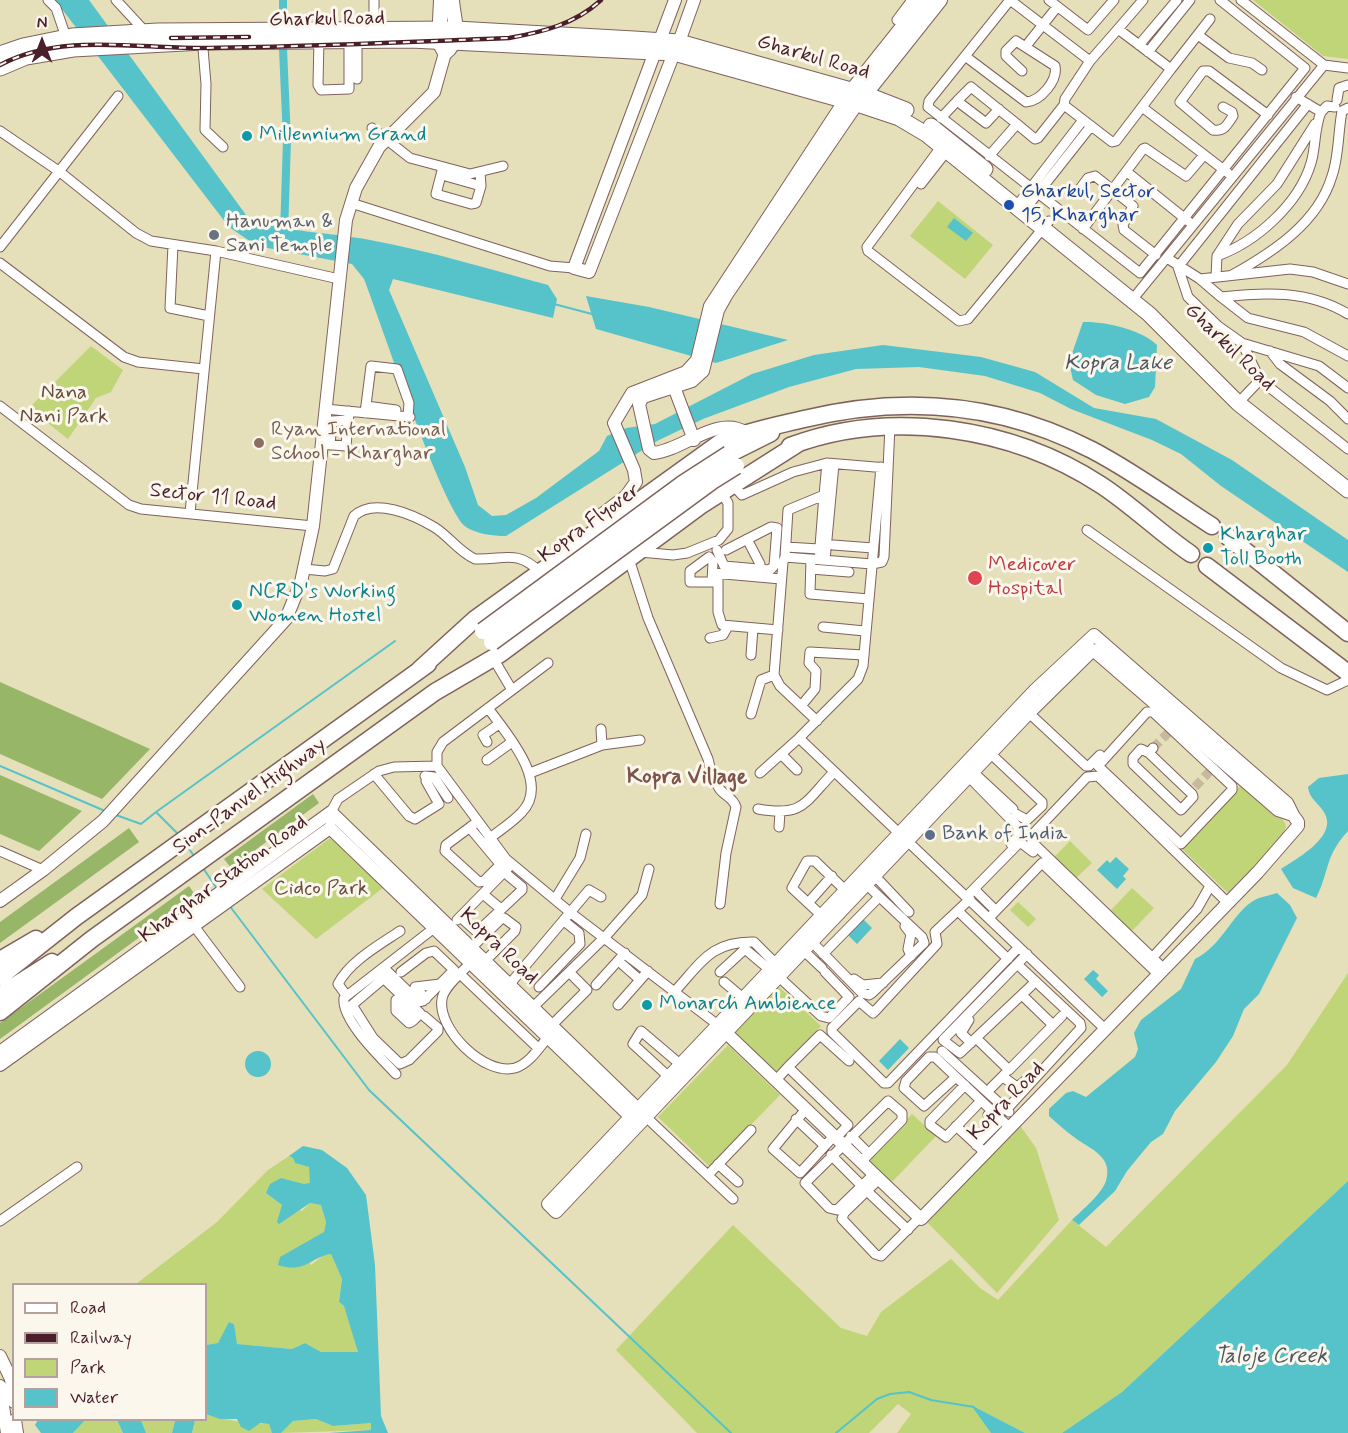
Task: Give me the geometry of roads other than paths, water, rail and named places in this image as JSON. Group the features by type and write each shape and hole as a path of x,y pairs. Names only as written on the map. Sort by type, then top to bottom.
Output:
{"highway":[{"path":"419,670 475,619 697,457 721,442 745,432 842,409 894,404 945,406 996,414 1046,430 1093,451 1212,526"},
{"name":"Kopra Flyover","path":"435,692 489,644 712,481 732,460 793,422"},
{"path":"489,644 630,555 799,442 890,426 967,432 1037,452 1101,485 1191,554"},
{"name":"Kopra Flyover","path":"732,460 799,442"},
{"path":"1228,537 1348,633"},
{"path":"1207,566 1348,673"},
{"name":"Kopra Flyover","path":"419,670 489,644"},
{"name":"Sion-Panvel Highway","path":"76,917 419,670"},
{"name":"Sion-Panvel Highway","path":"92,939 435,692"},
{"path":"0,960 76,917"},
{"path":"0,977 76,917"},
{"path":"0,995 92,939"},
{"path":"0,1012 92,939"}],"main road":[{"path":"441,0 447,39"},
{"path":"447,39 452,0"},
{"path":"855,97 924,0"},
{"path":"855,97 940,0"},
{"name":"Gharkul Road","path":"70,43 137,34 318,35 374,29 447,39"},
{"name":"Gharkul Road","path":"318,35 353,41 447,39 677,47 855,97 922,120 1027,201 1037,234 1168,318 1241,400 1348,490"},
{"path":"0,54 23,46 70,43"},
{"path":"0,68 70,43"},
{"name":"Gharkul Road","path":"855,97 908,122 938,155 1027,201"},
{"name":"Gharkul Road","path":"1241,400 1348,478"}],"street":[{"path":"48,0 56,8 70,43"},
{"path":"116,0 137,34"},
{"path":"374,0 374,29"},
{"path":"574,268 675,0"},
{"path":"351,203 550,266 589,272 694,0"},
{"path":"897,20 912,0"},
{"path":"1090,61 1010,0 927,104 927,107 989,156 1027,201 1083,229 1138,272 1156,255 1305,68 1220,0"},
{"path":"1049,0 1088,30 1114,0"},
{"path":"941,118 971,87 1035,139 1038,138 1064,105 1065,99 1090,61 1143,0"},
{"path":"1139,45 1177,0"},
{"path":"1148,52 1190,0"},
{"path":"1241,0 1324,65 1348,68"},
{"path":"1026,46 1057,7"},
{"path":"1064,105 1112,142 1116,141 1210,19"},
{"path":"1118,29 1171,69"},
{"path":"318,35 319,88 349,89 353,41"},
{"path":"1198,35 1229,58 1252,63 1262,70"},
{"path":"202,36 206,84 205,130 223,147"},
{"path":"326,445 325,409 340,264 346,220 351,203 356,188 385,141 434,92 447,39"},
{"path":"353,41 357,79"},
{"path":"965,56 1026,102 1038,99 1056,76 1055,66 1016,41 1006,51 1008,60 1022,71"},
{"path":"1135,297 1324,65"},
{"path":"1223,107 1233,116 1224,129 1218,131 1213,130 1179,102 1199,75 1203,71 1209,71 1268,115"},
{"path":"1216,276 1217,256 1238,224 1277,184 1319,116 1327,106 1336,104 1339,88 1348,85"},
{"path":"0,247 118,96"},
{"path":"745,432 740,429 723,427 669,452 654,453 649,449 639,404 643,398 676,392 699,376 714,308 848,114 855,97"},
{"path":"1296,97 1308,104 1319,116"},
{"path":"957,101 986,123 999,110"},
{"path":"1178,267 1308,104"},
{"path":"1142,107 1233,177"},
{"path":"1232,275 1278,247 1310,216 1332,176 1342,111 1348,108"},
{"path":"1217,256 1246,242 1292,199 1302,185 1312,160 1319,116"},
{"path":"1027,201 1087,123"},
{"path":"989,156 1017,124"},
{"path":"372,128 385,141 410,158 481,186"},
{"path":"0,131 60,172 136,234 151,241 216,252 339,279"},
{"path":"1083,229 1145,148 1186,176 1204,155"},
{"path":"921,184 938,155"},
{"path":"938,155 868,243 868,250 963,322 1037,234"},
{"path":"442,171 470,174 503,166"},
{"path":"612,168 628,172"},
{"path":"442,171 436,192 438,195 474,204 481,186 480,172"},
{"path":"1127,172 1194,225"},
{"path":"1079,190 1092,175 1133,206 1123,225 1124,230 1156,255"},
{"path":"1013,261 1037,234"},
{"path":"173,245 170,308 209,316"},
{"path":"190,513 216,252"},
{"path":"1167,258 1200,279 1248,318 1304,332 1348,356"},
{"path":"0,262 124,357 138,363 204,369"},
{"path":"1178,267 1183,290 1199,311 1242,343 1319,366 1348,388"},
{"path":"1200,279 1290,269 1313,272 1348,284"},
{"path":"1221,297 1288,294 1322,301 1348,314"},
{"path":"1242,343 1260,380 1348,449"},
{"path":"1270,351 1280,364 1330,401 1348,419"},
{"path":"603,527 599,519 601,515 626,496 636,482 614,423 632,393 686,372 702,362"},
{"path":"0,901 43,870 102,821 286,619 295,600 304,569 332,421 365,409 409,415 408,400 395,369 369,366 365,409"},
{"path":"1241,400 1260,380"},
{"path":"676,392 694,440"},
{"name":"Sector 11 Road","path":"0,406 129,505 141,509 313,526"},
{"path":"325,409 349,416"},
{"path":"326,445 346,446 349,416"},
{"path":"760,773 817,721 858,679 864,655 873,548 890,426"},
{"path":"727,488 746,495 793,472 830,463 885,468"},
{"path":"829,548 824,495 830,463"},
{"path":"830,463 829,548 816,562 809,591 813,595 868,599"},
{"path":"747,539 757,564 768,564 778,560 872,564 882,562 884,557 885,468"},
{"path":"720,904 726,853 736,807 729,796 721,791 712,776 708,759 648,618 630,555 674,555 719,540 728,529 727,488"},
{"path":"817,721 780,686 774,675 781,579 778,560 776,527 722,550 723,565 726,567 770,570 778,560 786,547 788,510 824,495"},
{"path":"304,569 325,571 333,569 354,516 359,511 371,508 393,510 435,527 475,559 517,555 528,560 540,572"},
{"path":"1087,530 1281,668 1327,690 1348,680"},
{"path":"786,547 873,548"},
{"path":"816,562 849,572"},
{"path":"778,630 722,625 719,619 716,574 781,579"},
{"path":"710,638 723,635 728,626"},
{"path":"823,627 865,631"},
{"path":"751,656 753,628"},
{"path":"806,942 821,915 845,890 971,775 1029,713 1094,635 1287,803 1293,815"},
{"path":"489,644 512,690"},
{"path":"777,970 743,998 722,1029 669,1077 638,1117 556,1212 548,1204 638,1117 722,1029 777,970 871,880 905,836 1035,690 1077,658 1093,650 1151,699 1173,727"},
{"path":"801,706 815,689 816,671 809,663 810,652 864,655"},
{"path":"449,797 437,766 437,752 443,742 548,663"},
{"path":"751,714 761,680 774,675"},
{"path":"1029,713 1089,766 1151,699"},
{"path":"488,708 530,772 530,799 524,811 489,839"},
{"path":"1147,712 1153,712 1173,727 1214,766 1232,790 1185,841 1178,844 1098,766 1147,712"},
{"path":"481,723 488,731"},
{"path":"487,742 483,736 499,724"},
{"path":"601,729 602,745"},
{"path":"799,738 968,894 987,916 1105,1029"},
{"path":"530,772 602,745 639,740"},
{"path":"487,760 512,742"},
{"path":"1141,749 1151,751 1193,790 1194,797 1181,810 1133,764 1133,758 1141,749"},
{"path":"781,754 797,770"},
{"path":"971,775 1023,820 1030,819 1042,802 991,754"},
{"path":"331,812 338,800 374,774 393,767 437,766"},
{"path":"1214,766 1278,810 1293,815"},
{"path":"758,808 780,812 798,809 834,772"},
{"path":"374,774 409,816 415,819 439,804 439,799 426,778 434,777 506,865 555,899 648,971 677,985 806,1109 865,1158 876,1177 919,1218 881,1256 875,1254 842,1219 844,1213 876,1177"},
{"path":"971,775 1019,831 1018,836 968,894 958,911 936,932 937,944 877,1009 873,1012 869,1011 859,1001 832,1028 832,1032 884,1083 888,1083 1019,947"},
{"path":"1161,972 1152,958 1032,842 1031,836 1087,777 1098,776 1227,902"},
{"name":"Kopra Road","path":"331,812 443,928 471,962 529,1011 638,1117"},
{"name":"Kharghar Station Road","path":"236,887 330,828 331,812"},
{"name":"Kharghar Station Road","path":"0,1065 9,1049 236,887 331,812"},
{"path":"779,826 780,812"},
{"name":"Kopra Road","path":"919,1218 921,1220 981,1149 1013,1124 1258,872 1298,826 1293,815"},
{"path":"460,917 477,932 523,889 489,839 474,825"},
{"path":"474,825 444,847 445,851 479,882 506,865"},
{"name":"Kopra Road","path":"330,828 443,928 471,948 509,985 529,1011"},
{"path":"555,899 580,858 586,834"},
{"path":"968,894 1020,842 1038,856 1038,860 992,907 987,916"},
{"path":"0,851 43,870"},
{"path":"821,915 792,888 807,861 815,861 845,890"},
{"path":"987,916 1042,863 1161,972"},
{"path":"396,1074 363,1038 350,1018 344,1008 346,995 382,973 460,917 483,894 506,865"},
{"path":"529,1011 605,937 642,895 648,869"},
{"path":"808,903 832,876"},
{"path":"806,942 824,954 862,993 869,995 923,945 924,940 879,897 871,880"},
{"path":"871,880 909,912"},
{"path":"1152,958 1197,909 1210,886"},
{"path":"509,985 590,890 601,897"},
{"path":"483,894 501,909"},
{"path":"968,894 992,907"},
{"path":"824,954 879,897"},
{"name":"Kharghar Station Road","path":"163,940 194,926 210,906"},
{"path":"958,911 1008,959"},
{"path":"471,948 501,919 504,918 516,927 515,931 485,962"},
{"path":"897,918 911,934 908,950 911,956"},
{"path":"539,987 580,944 579,933 564,921"},
{"path":"194,926 240,987"},
{"path":"346,995 339,989 338,984 341,978 366,955 399,931"},
{"path":"677,985 696,972 711,951 721,946 752,941 821,1016 829,1018 849,997 824,970 806,942"},
{"path":"720,972 745,949 777,970"},
{"path":"382,973 416,1001 421,1002 454,969 434,951 426,953 401,972"},
{"path":"596,985 625,953"},
{"path":"1027,954 943,1039 960,1053 1031,986"},
{"path":"471,962 443,994 443,1013 451,1030 479,1060 495,1068 513,1068 525,1063 587,990 569,972"},
{"path":"623,965 640,980"},
{"path":"1005,1109 1081,1028 1080,1023 1014,967"},
{"path":"844,970 863,986 882,983"},
{"path":"618,1005 648,971"},
{"path":"382,973 419,1012 420,1017 438,1028 438,1031 409,1060 400,1064 373,1038 352,1005 382,973"},
{"path":"460,974 538,1048"},
{"path":"724,982 743,998"},
{"path":"426,999 415,987 441,984"},
{"path":"1022,995 1053,1025"},
{"path":"991,1088 1062,1016"},
{"path":"969,1020 962,1033 974,1041 1017,1088 1029,1078"},
{"path":"669,1077 633,1044 641,1031 681,1065"},
{"path":"776,1080 820,1035 849,1060"},
{"path":"942,1051 1005,1109 1013,1124"},
{"path":"956,1126 981,1149 995,1124 961,1084 935,1057 930,1057 906,1081 904,1089 924,1106 961,1084"},
{"path":"788,1067 849,1124 831,1155 808,1177 805,1183 807,1187 829,1208 837,1210 865,1188"},
{"path":"961,1084 1013,1124"},
{"path":"961,1084 930,1123 944,1137 977,1105"},
{"path":"806,1109 773,1149 800,1173 825,1146 841,1138 886,1102 902,1113 902,1120 865,1158"},
{"path":"638,1117 658,1128 733,1199"},
{"path":"796,1119 825,1146"},
{"path":"708,1175 751,1130"},
{"path":"831,1155 908,1230"},
{"path":"718,1164 738,1182"},
{"path":"0,1221 77,1167"},
{"path":"0,1356 11,1379 12,1387"},
{"path":"0,1386 7,1433"}],"water":[{"path":"55,0 89,0 249,219 279,227 392,244 548,285 557,299 553,318 393,279 389,290 465,467 478,505 492,516 506,515 536,498 599,451 607,436 626,428 655,424 752,374 814,355 883,345 981,357 1035,372 1094,408 1156,419 1232,460 1348,540 1348,572 1221,486 1181,454 1152,440 1071,409 1040,393 985,376 919,367 856,369 789,387 703,419 657,441 506,536 485,534 470,529 456,514 442,487 364,279 352,264 257,246 229,227"},
{"path":"954,218 973,233 966,241 947,227"},
{"path":"586,296 649,307 788,340 716,363 596,329"},
{"name":"Kopra Lake","path":"1083,322 1101,323 1133,331 1157,345 1155,387 1149,397 1125,404 1096,395 1073,380 1069,362"},
{"path":"1348,774 1348,831 1331,857 1316,898 1293,888 1281,869 1305,853 1325,831 1327,823 1325,814 1310,795 1308,787 1319,778"},
{"path":"1116,857 1129,869 1123,876 1126,879 1117,889 1097,870 1107,860 1110,863"},
{"path":"1277,893 1290,905 1297,918 1259,994 1244,1009 1233,1036 1216,1062 1175,1111 1163,1134 1151,1142 1127,1171 1115,1191 1079,1225 1072,1220 1104,1186 1107,1166 1095,1151 1049,1116 1049,1109 1066,1093 1073,1091 1086,1097 1135,1057 1138,1049 1134,1033 1141,1020 1181,989 1195,959 1213,945 1243,909 1259,898"},
{"path":"863,919 872,928 857,944 848,935"},
{"path":"1093,970 1099,975 1096,979 1108,991 1102,997 1084,979"},
{"path":"900,1039 909,1048 888,1070 879,1061"},
{"path":"258,1051 267,1055 271,1064 267,1073 258,1077 249,1073 245,1064 249,1055"},
{"path":"303,1146 322,1150 347,1168 366,1195 375,1265 381,1416 388,1433 329,1433 371,1430 371,1423 333,1426 316,1419 293,1421 281,1433 272,1433 269,1424 260,1423 249,1431 241,1427 237,1419 220,1419 207,1414 207,1345 218,1343 229,1322 234,1324 237,1344 292,1349 305,1343 321,1352 358,1352 344,1306 339,1302 342,1279 331,1254 295,1268 278,1265 280,1257 324,1232 326,1222 321,1205 310,1203 279,1224 277,1222 282,1205 266,1193 270,1184 281,1178 304,1184 310,1183 309,1167 295,1163 289,1156"},
{"name":"Taloje Creek","path":"1348,1181 1348,1433 1062,1433 1122,1392"},
{"path":"971,1405 1025,1433 991,1433"},
{"path":"37,1421 84,1421 73,1433 41,1433 35,1425"},
{"path":"117,1421 141,1421 146,1433 123,1433"},
{"path":"175,1421 195,1421 192,1433 172,1433"}],"waterway":[{"path":"283,0 283,26"},
{"path":"283,49 287,140 284,234"},
{"path":"554,304 592,314"},
{"path":"156,812 395,641"},
{"path":"0,766 105,811"},
{"path":"116,815 141,824 156,812 178,834"},
{"path":"187,846 194,856"},
{"path":"203,868 218,890"},
{"path":"229,905 369,1090 731,1433"},
{"path":"836,1433 877,1399 890,1394 909,1392 931,1400 974,1407"}],"tunnel":[{"path":"1153,748 1170,731"},
{"path":"1195,787 1210,771"}],"railway":[{"path":"0,65 23,55 47,49 97,44 198,48 509,38 558,26 580,15 601,0"},
{"path":"171,38 249,37"}],"place":[{"name":"Millennium Grand","path":"247,136"},
{"name":"Gharkul, Sector 15, Kharghar","path":"1009,205"},
{"name":"Hanuman & Sani Temple","path":"214,235"},
{"name":"Ryan International School - Kharghar","path":"259,443"},
{"name":"Kharghar Toll Booth","path":"1208,548"},
{"name":"Medicover Hospital","path":"975,578"},
{"name":"NCRD's Working Women Hostel","path":"237,605"},
{"name":"Bank of India","path":"930,835"},
{"name":"Monarch Ambience","path":"647,1005"}],"district":[{"name":"Kopra Village","path":"687,778"}],"park label":[{"name":"Nana Nani Park","path":"64,406"},
{"name":"Cidco Park","path":"321,890"}]}
